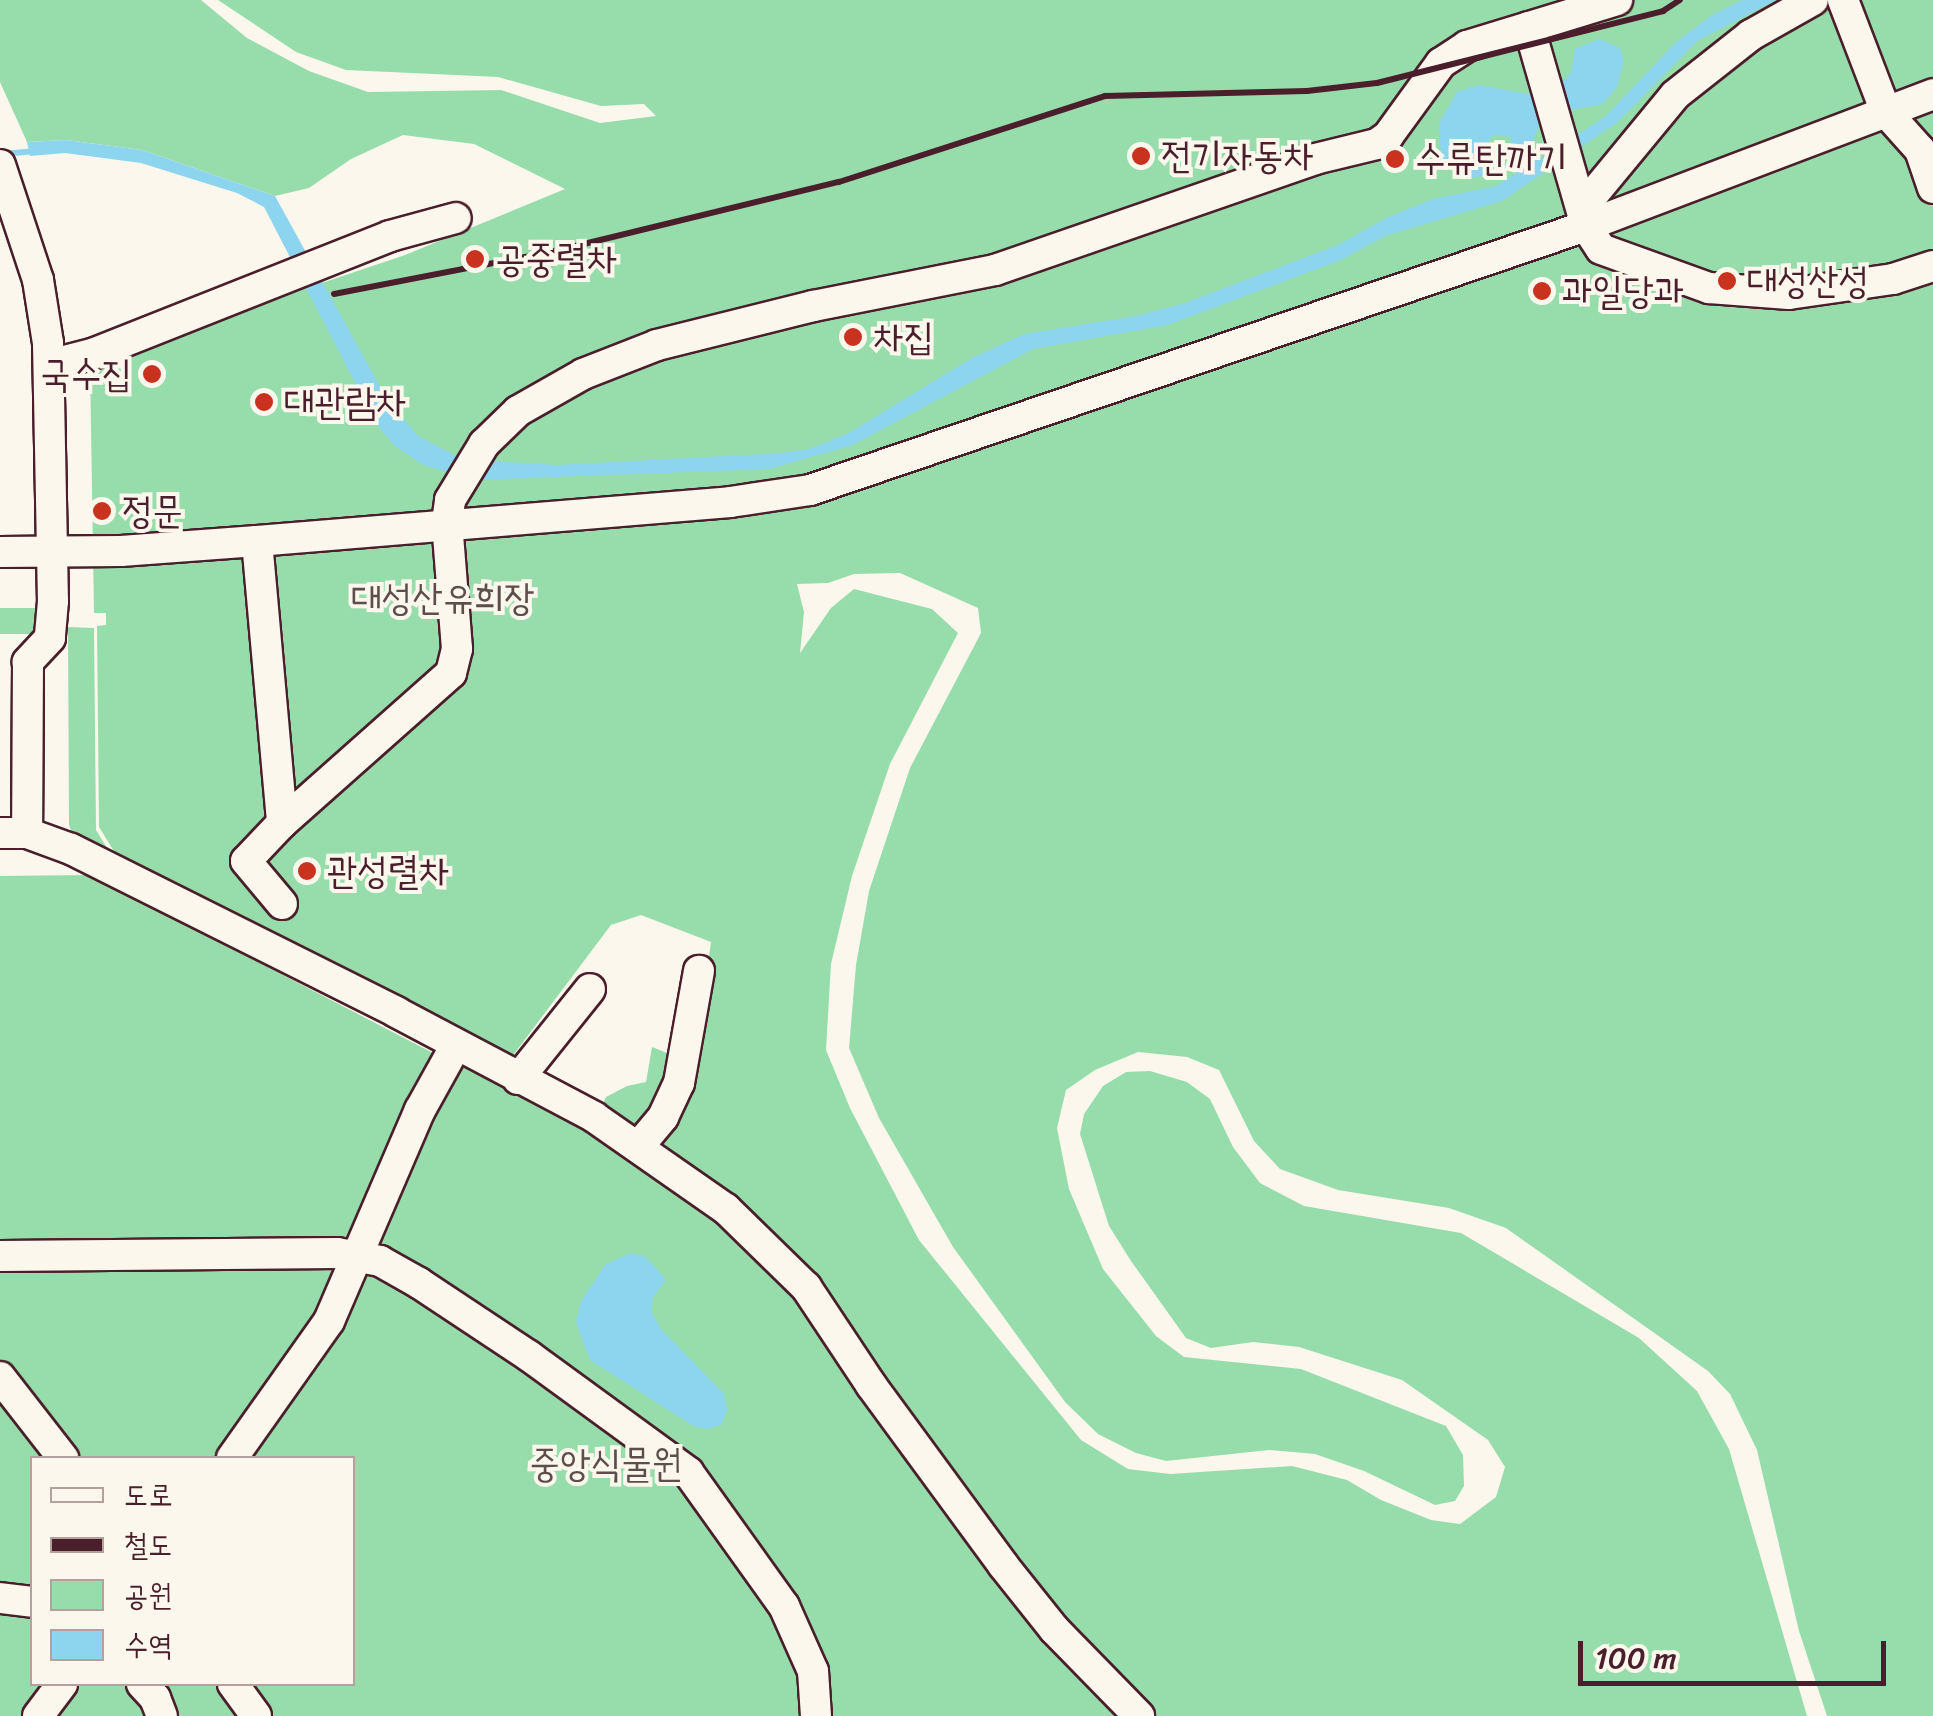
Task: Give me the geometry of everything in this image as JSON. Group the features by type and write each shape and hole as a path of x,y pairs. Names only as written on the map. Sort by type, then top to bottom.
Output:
{"street":[{"path":"282,904 246,861 282,823 451,673 458,649 447,522 450,500 468,469 518,411 583,374 657,345 813,306 995,270 1297,165 1377,144 1388,136 1441,63 1467,46 1617,0"},
{"path":"1584,217 1675,95 1752,35 1814,0"},
{"path":"1843,0 1886,112 1920,150 1933,188"},
{"path":"1529,26 1584,217 1601,249 1666,276 1736,292 1789,294 1831,289 1893,279 1933,266"},
{"path":"0,552 258,541 447,522 730,502 810,490 1933,94"},
{"path":"0,166 38,280 48,365 52,552 50,638 28,662 14,833 158,890 594,1117 752,1230 806,1287 871,1385 1003,1565 1054,1629 1139,1716"},
{"path":"48,365 95,353 390,236 456,218"},
{"path":"258,541 282,823"},
{"path":"638,1147 662,1117 679,1083 699,971"},
{"path":"518,1078 590,989"},
{"path":"233,1456 317,1342 360,1256 420,1110 456,1045"},
{"path":"0,1256 360,1256 419,1283 514,1346 688,1472 784,1606 813,1670 816,1716"},
{"path":"0,1377 61,1456"},
{"path":"0,1598 30,1602"},
{"path":"38,1716 60,1686"},
{"path":"144,1686 155,1698 162,1716"},
{"path":"234,1686 256,1716"}],"green space":[{"path":"0,0 201,0 247,38 309,71 368,92 501,90 600,123 656,116 644,104 601,106 498,77 346,70 296,52 218,0 1933,0 1933,1716 1827,1716 1799,1631 1757,1450 1730,1394 1708,1371 1506,1228 1449,1208 1338,1190 1280,1169 1254,1141 1219,1070 1187,1057 1138,1052 1095,1070 1066,1090 1057,1128 1069,1189 1103,1269 1156,1336 1184,1357 1301,1369 1446,1426 1463,1455 1464,1486 1455,1501 1435,1505 1364,1471 1315,1454 1269,1450 1166,1461 1136,1453 1098,1434 1065,1402 953,1247 879,1118 849,1048 856,965 869,891 910,768 981,633 978,608 900,573 854,574 828,583 797,584 804,612 800,653 831,608 854,589 932,609 958,633 890,764 852,876 831,964 826,1050 850,1108 919,1240 1081,1440 1128,1469 1170,1474 1292,1466 1347,1480 1381,1500 1431,1520 1460,1524 1496,1497 1505,1467 1488,1440 1402,1380 1299,1347 1253,1342 1211,1348 1186,1338 1109,1226 1080,1134 1084,1114 1103,1086 1126,1072 1150,1071 1187,1082 1210,1099 1233,1147 1260,1183 1304,1206 1461,1233 1639,1338 1697,1391 1729,1449 1807,1716 1152,1716 983,1526 787,1245 659,1140 693,1070 711,942 641,915 611,925 511,1058 780,1268 1126,1716 0,1716 0,876 90,875 433,1053 449,1030 380,989 115,853 99,827 97,626 106,625 106,613 94,613 90,366 286,294 301,278 307,288 405,255 565,189 474,144 403,135 351,159 309,188 275,196 142,150 66,140 27,142 0,82"},
{"path":"0,608 36,608 36,634 0,634"},
{"path":"68,627 94,628 96,830 112,856 74,838 69,825"},
{"path":"652,1047 667,1053 666,1092 655,1112 634,1124 619,1121 601,1108 606,1097 646,1082"}],"water":[{"path":"1742,0 1776,0 1697,41 1618,122 1502,201 1385,236 1341,260 1168,325 1033,349 853,445 769,469 475,480 423,465 395,446 377,425 264,207 237,193 141,163 65,153 30,156 27,142 66,140 142,150 275,196 388,401 418,436 462,459 557,465 781,453 809,449 847,434 972,358 1024,334 1136,316 1182,304 1338,245 1388,217 1433,199 1496,186 1605,117 1675,43 1712,15"},
{"path":"1599,39 1620,48 1624,60 1617,87 1603,104 1543,115 1529,152 1513,165 1510,137 1494,135 1488,142 1490,154 1509,167 1500,173 1470,178 1441,157 1439,123 1457,92 1479,85 1528,94 1558,86 1571,73 1575,49"},
{"path":"631,1253 646,1257 666,1280 653,1297 651,1311 661,1329 724,1394 727,1410 722,1424 709,1429 695,1427 590,1360 576,1322 581,1301 606,1264"}],"waterway":[{"path":"2,154 34,151"}],"railway":[{"path":"334,294 551,252 839,182 1105,96 1307,91 1377,83 1663,11 1680,0"}],"place":[{"name":"전기자동차","path":"1141,156"},
{"name":"수류탄까기","path":"1395,159"},
{"name":"공중렬차","path":"475,259"},
{"name":"대성산성","path":"1727,281"},
{"name":"과일당과","path":"1542,291"},
{"name":"차집","path":"853,337"},
{"name":"국수집","path":"152,374"},
{"name":"대관람차","path":"264,402"},
{"name":"정문","path":"102,511"},
{"name":"관성렬차","path":"307,871"}],"park label":[{"name":"대성산유희장","path":"443,598"},
{"name":"중앙식물원","path":"606,1464"}]}
